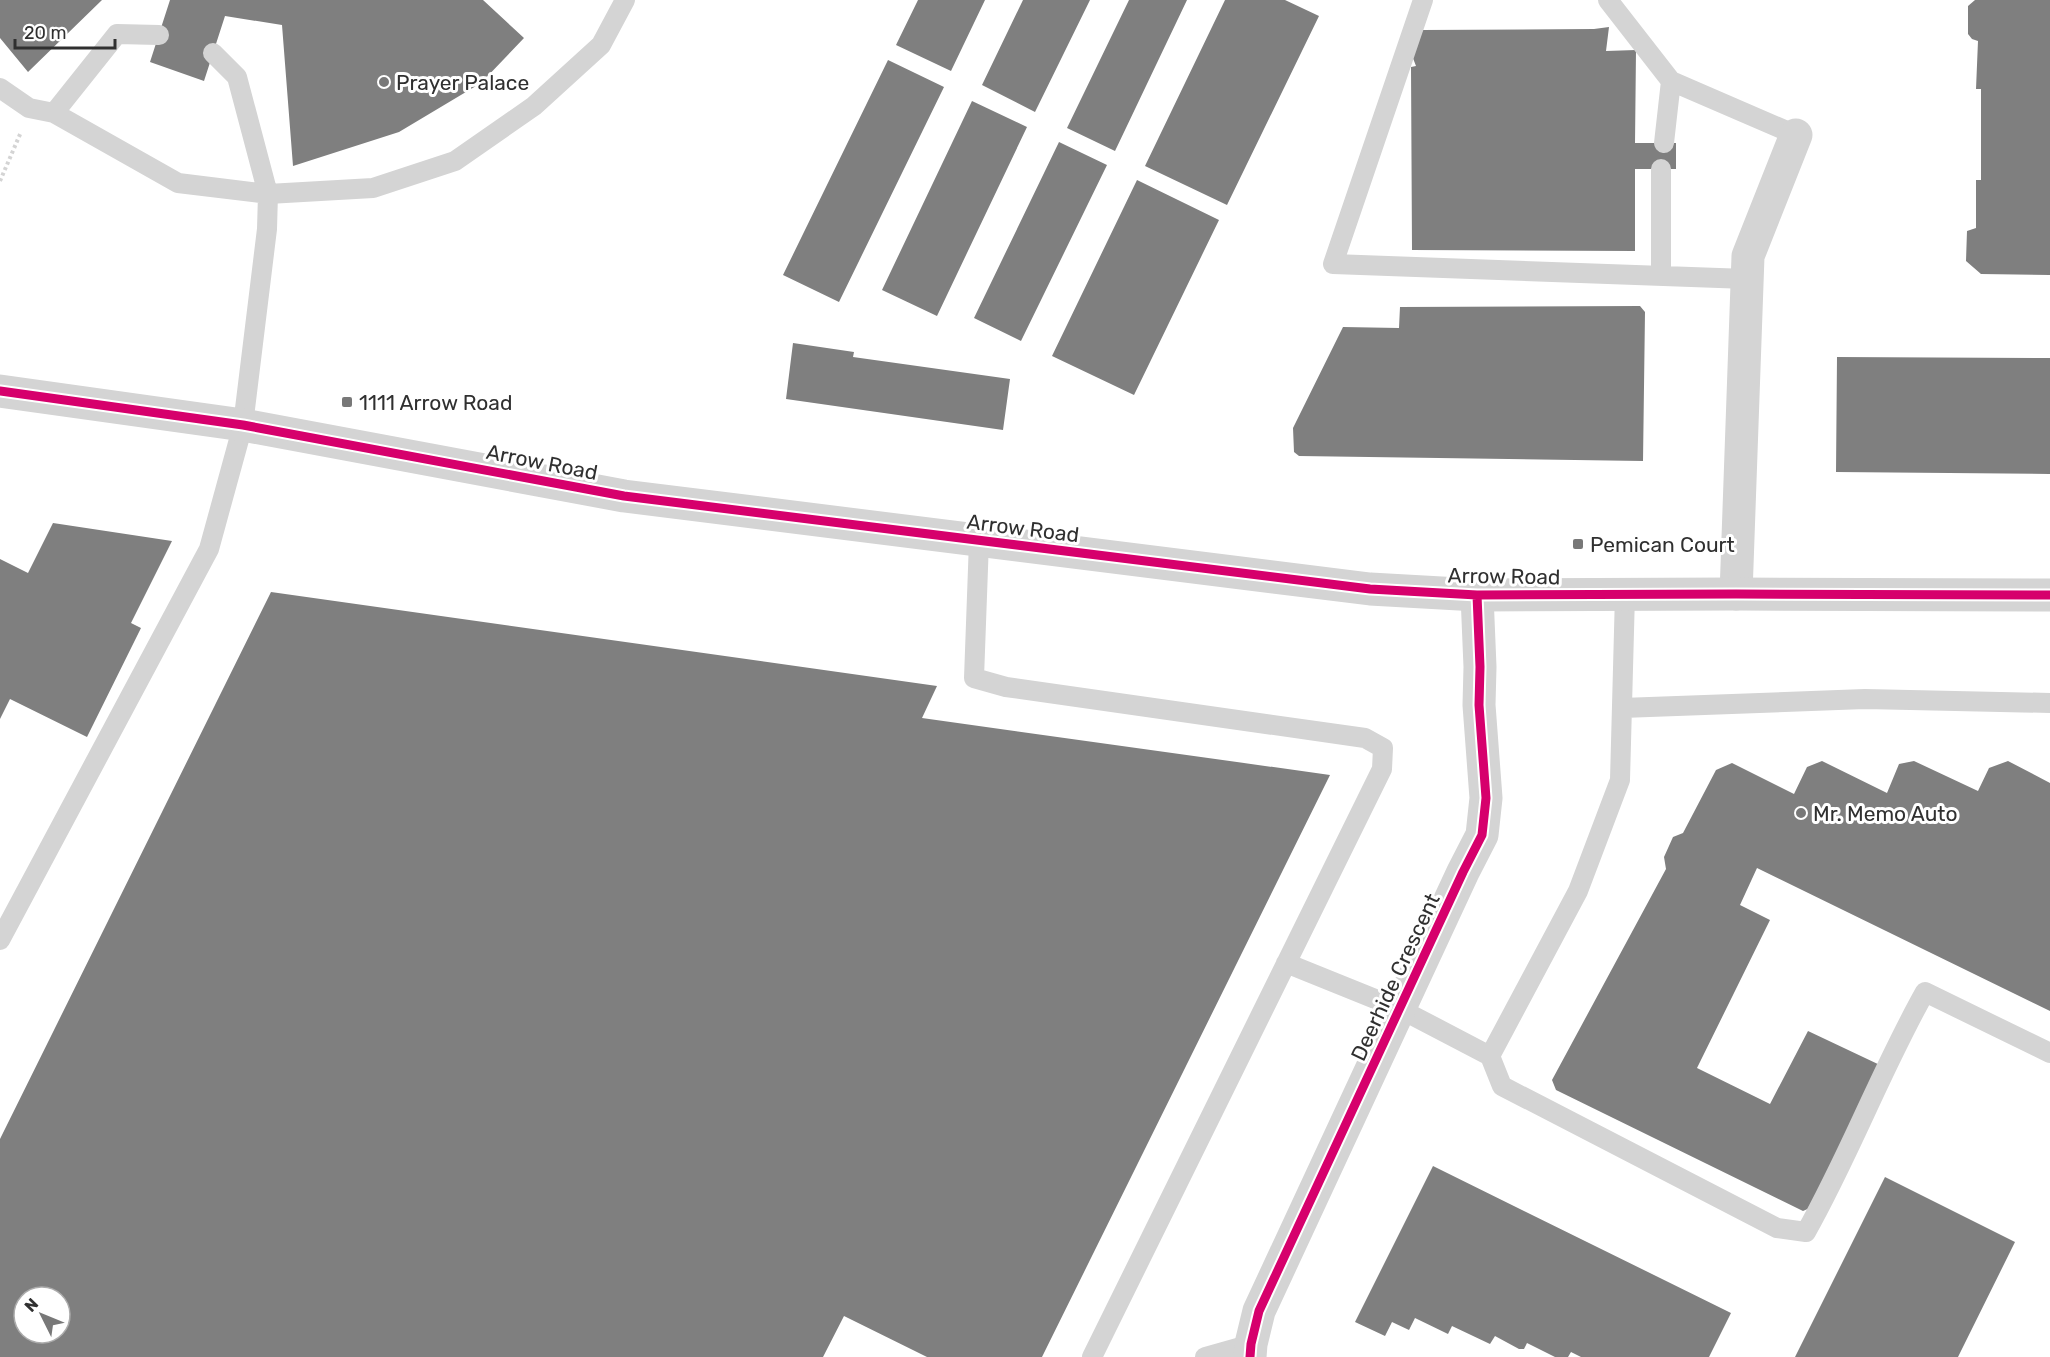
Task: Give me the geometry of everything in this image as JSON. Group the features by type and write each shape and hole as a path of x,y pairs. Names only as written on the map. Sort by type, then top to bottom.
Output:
{"street":[{"path":"1736,594 1748,256 1796,135"},
{"name":"Arrow Road","path":"0,391 243,425 624,496 1370,589 1477,595 2050,596"},
{"name":"Deerhide Crescent","path":"1250,1350 1260,1311 1482,836 1486,798 1479,705 1477,595"}],"lane":[{"path":"0,88 29,108 54,113 178,183 267,194 373,188 455,161 534,106 601,45 625,0"},
{"path":"1423,0 1333,264 1747,279"},
{"path":"1608,0 1671,81 1796,135"},
{"path":"54,113 117,34 159,35"},
{"path":"0,940 209,549 243,425 267,229 267,194 237,77 213,53"},
{"path":"1664,143 1671,81"},
{"path":"1660,276 1661,169"},
{"path":"979,541 974,678 1006,687 1365,738 1383,748 1382,769 1092,1357"},
{"path":"1490,1056 1578,891 1620,780 1625,594"},
{"path":"1622,708 1865,699 2050,704"},
{"path":"1286,963 1400,1009 1490,1056 1502,1086 1777,1228 1806,1232 1827,1194 1901,1034 1925,992 2050,1053"},
{"path":"1205,1357 1250,1350"}],"path":[{"path":"0,181 18,141 29,108"}],"building":[{"path":"0,0 102,0 28,72 0,38"},
{"name":"Prayer Palace","path":"170,0 483,0 524,38 481,83 399,132 293,166 282,25 225,16 204,81 150,62"},
{"path":"918,0 985,0 951,71 896,45"},
{"path":"1023,0 1090,0 1035,112 982,85"},
{"path":"1129,0 1187,0 1115,151 1067,128"},
{"path":"1225,0 1285,0 1319,16 1227,205 1145,166"},
{"path":"1975,0 2050,0 2050,275 1981,274 1966,261 1967,231 1976,228 1976,180 1981,180 1981,89 1976,89 1978,41 1972,39 1968,34 1968,6"},
{"path":"1609,27 1606,51 1636,50 1635,143 1676,143 1676,169 1635,169 1635,251 1412,250 1411,67 1416,66 1411,53 1422,30"},
{"path":"888,60 944,87 839,302 783,275"},
{"path":"972,101 1027,127 937,316 882,290"},
{"path":"1059,142 1107,165 1021,341 974,318"},
{"path":"1137,180 1219,220 1134,395 1052,356"},
{"path":"1640,306 1645,312 1643,461 1299,456 1294,452 1293,428 1343,327 1399,328 1400,307"},
{"path":"793,343 854,352 853,357 1010,379 1003,430 786,399"},
{"path":"1837,357 2050,358 2050,474 1836,472"},
{"path":"53,523 172,541 131,623 141,628 87,737 10,699 0,719 0,559 28,573"},
{"path":"271,592 937,686 922,718 1330,775 1042,1357 927,1357 844,1316 823,1357 0,1357 0,1139"},
{"path":"1822,761 1887,793 1899,764 1914,761 1978,791 1989,768 2008,761 2050,783 2050,1011 1757,868 1740,905 1770,920 1697,1068 1770,1104 1808,1031 1882,1066 1812,1207 1803,1211 1556,1090 1552,1080 1666,869 1664,857 1673,837 1683,833 1716,770 1732,763 1794,794 1807,767"},
{"path":"1433,1166 1731,1313 1709,1357 1581,1357 1571,1352 1568,1357 1555,1357 1527,1343 1524,1349 1519,1349 1495,1336 1490,1344 1452,1326 1448,1334 1415,1318 1409,1330 1392,1322 1385,1336 1355,1322"},
{"path":"1885,1177 2015,1242 1958,1357 1795,1357"}],"cycle path":[{"path":"0,391 243,425 624,496 1370,589 1477,595 2050,595"},
{"path":"1250,1357 1259,1311 1482,835 1486,798 1479,705 1477,595"}],"place":[{"name":"Prayer Palace","path":"384,82"},
{"name":"1111 Arrow Road","path":"347,402"},
{"name":"Pemican Court","path":"1578,544"},
{"name":"Mr. Memo Auto","path":"1801,813"}]}
